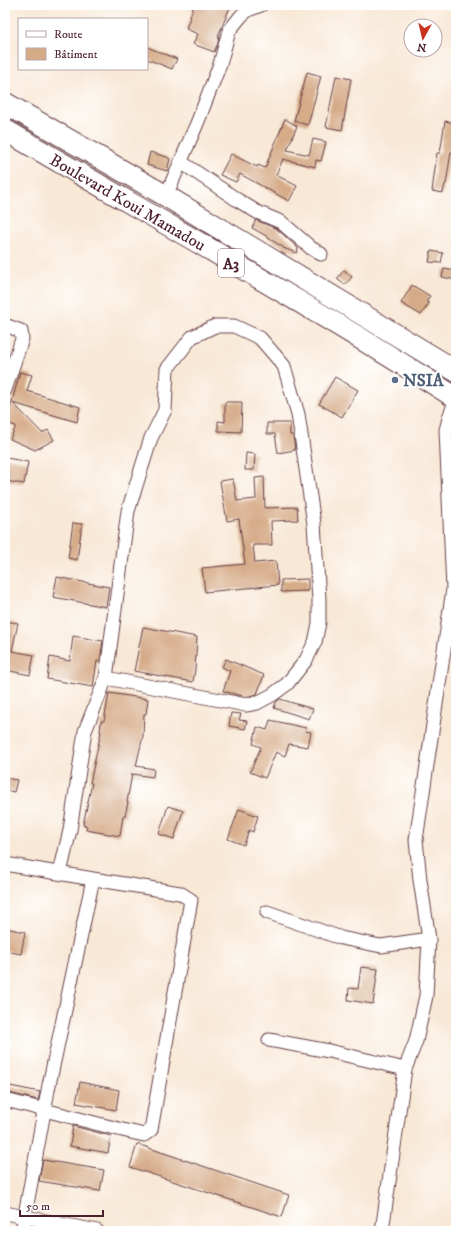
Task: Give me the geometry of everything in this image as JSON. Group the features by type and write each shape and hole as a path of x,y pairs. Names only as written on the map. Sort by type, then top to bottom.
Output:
{"main road":[{"name":"Boulevard Koui Mamadou","path":"5,103 166,196 456,371"},
{"name":"Boulevard Koui Mamadou","path":"5,130 401,363 456,399"}],"street":[{"path":"166,196 198,121 220,64 229,31 244,13 261,5"},
{"path":"181,162 257,212 281,222 310,248 321,254"},
{"path":"5,325 21,331 22,339 5,390"},
{"path":"60,873 70,830 85,731 106,678 128,511 151,438 165,410 167,369 192,337 215,326 234,326 260,338 284,366 298,414 314,531 319,599 319,623 315,642 306,660 287,684 272,696 257,703 246,705 106,678"},
{"path":"382,1231 405,1070 416,1041 426,996 428,939 416,840 453,590 446,430 456,399"},
{"path":"5,864 180,893 191,900 151,1130 144,1135 124,1131 45,1109 5,1100"},
{"path":"22,1231 49,1085 93,879"},
{"path":"267,912 341,938 381,946 428,939"},
{"path":"269,1040 329,1051 405,1070"},
{"path":"5,1213 96,1231"}],"building":[{"path":"194,5 231,5 218,36 218,43 214,52 193,44 198,34 186,29"},
{"path":"148,47 177,59 172,69 148,59"},
{"path":"307,72 321,76 308,125 294,121"},
{"path":"336,76 351,79 342,130 326,127"},
{"path":"285,119 297,126 287,150 309,155 313,139 326,142 321,161 316,160 315,167 283,159 276,175 297,186 289,201 240,174 236,182 220,175 231,154 257,167 258,165 265,168"},
{"path":"445,121 456,123 456,141 454,152 451,152 446,184 443,193 432,191 437,153 440,153"},
{"path":"150,152 170,159 167,171 147,165"},
{"path":"256,220 277,229 298,248 297,253 283,248 252,228"},
{"path":"431,251 443,253 441,263 429,262"},
{"path":"444,269 456,271 456,280 442,277"},
{"path":"344,270 352,277 345,285 337,279"},
{"path":"412,285 430,296 426,302 429,303 421,315 401,303"},
{"path":"20,372 32,375 27,391 80,407 77,422 13,403 42,433 48,430 54,440 35,450 10,439 16,426 6,423"},
{"path":"335,377 358,390 342,417 319,404"},
{"path":"225,402 242,402 241,432 218,431 218,421 225,422"},
{"path":"267,423 290,423 290,435 293,435 295,450 278,453 275,434 267,434"},
{"path":"246,453 255,454 254,470 245,470"},
{"path":"7,458 28,462 24,484 5,481"},
{"path":"264,477 265,508 297,507 298,520 271,521 272,545 253,545 255,563 276,561 278,585 205,592 202,568 245,564 239,519 227,521 220,481 233,479 237,501 256,499 255,478"},
{"path":"73,523 82,524 77,560 68,558"},
{"path":"57,577 109,587 106,607 53,597"},
{"path":"308,579 308,591 281,592 281,580"},
{"path":"5,621 18,623 12,651 34,655 30,675 5,670"},
{"path":"143,627 197,637 193,682 134,671"},
{"path":"73,636 103,641 100,661 97,661 93,687 47,679 50,657 70,661"},
{"path":"226,659 264,675 257,694 246,697 223,691 230,671 222,667"},
{"path":"109,693 148,699 146,714 144,714 143,736 136,766 154,769 153,777 132,774 128,802 125,816 123,816 120,836 86,830 87,826 83,825 101,732 101,721 104,721"},
{"path":"280,699 313,709 309,719 274,708 276,702"},
{"path":"231,713 241,714 239,720 247,721 245,729 229,726"},
{"path":"270,720 306,728 305,731 311,732 308,747 289,744 285,756 276,752 265,778 250,772 261,747 253,744 257,727 267,730"},
{"path":"5,778 17,780 14,792 5,790"},
{"path":"168,806 183,811 174,839 159,834"},
{"path":"239,809 258,816 253,832 249,830 244,845 228,839"},
{"path":"5,928 25,932 21,954 5,951"},
{"path":"361,967 378,969 373,1004 348,1000 349,988 358,989"},
{"path":"80,1082 119,1090 116,1110 76,1103"},
{"path":"5,1085 40,1092 38,1100 5,1092"},
{"path":"73,1126 111,1136 108,1153 70,1146"},
{"path":"137,1144 289,1195 282,1217 130,1167"},
{"path":"43,1160 104,1170 100,1191 39,1181"}],"place":[{"name":"NSIA","path":"395,380"}]}
